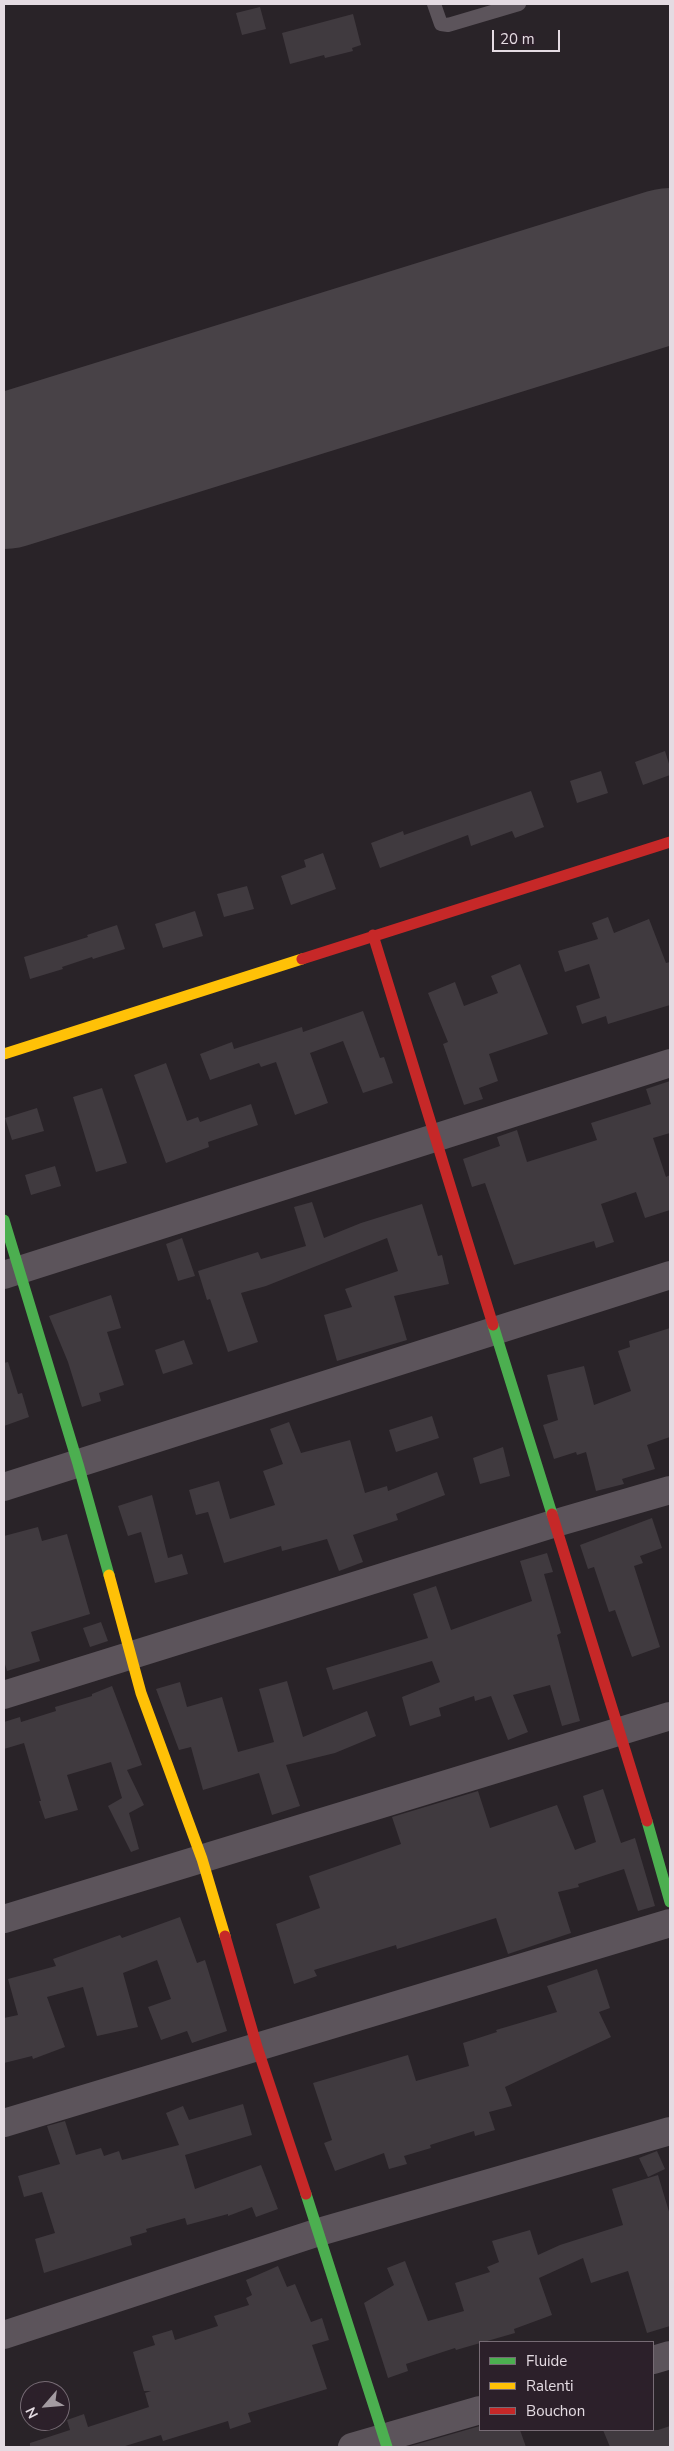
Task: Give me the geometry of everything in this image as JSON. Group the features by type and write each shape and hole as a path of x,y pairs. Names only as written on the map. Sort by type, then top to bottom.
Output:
{"street":[{"path":"4,1054 670,842"},
{"path":"373,935 434,1138 621,1732 670,1902"},
{"path":"12,1273 670,1063"},
{"path":"4,1220 12,1273 78,1464 130,1654 154,1729 202,1859 257,2047 319,2232 385,2443"},
{"path":"4,1487 670,1275"},
{"path":"4,1695 130,1654 556,1523 670,1490"},
{"path":"4,1919 670,1716"},
{"path":"4,2123 670,1923"},
{"path":"4,2335 319,2232 670,2131"},
{"path":"654,2360 670,2355"},
{"path":"352,2447 385,2443 479,2410"}],"lane":[{"path":"434,4 442,24 448,25 519,4"}],"building":[{"path":"260,7 266,29 242,35 236,13"},
{"path":"353,14 361,45 352,48 353,51 325,58 324,55 290,64 282,33"},
{"path":"665,751 670,767 670,775 643,785 635,762"},
{"path":"601,771 608,793 577,803 570,781"},
{"path":"531,791 544,827 515,838 512,831 471,846 468,835 380,868 371,843 403,831 404,835"},
{"path":"323,853 336,889 291,905 281,876 306,867 304,860"},
{"path":"247,886 254,909 224,917 217,894"},
{"path":"195,911 203,936 163,948 155,924"},
{"path":"608,917 614,933 649,919 666,963 670,962 670,1005 608,1024 606,1016 582,1024 576,1006 600,998 589,964 565,972 558,951 598,939 592,923"},
{"path":"117,925 125,949 93,959 92,957 62,967 63,969 30,979 24,957 88,937 87,935"},
{"path":"520,964 548,1034 489,1054 498,1081 479,1088 483,1099 464,1105 443,1044 448,1042 428,993 455,982 464,1006 498,993 491,976"},
{"path":"363,1011 380,1058 384,1057 393,1083 363,1093 343,1041 310,1053 328,1103 295,1115 276,1062 261,1067 259,1063 210,1080 200,1054 232,1042 234,1049 302,1027 303,1032"},
{"path":"166,1063 187,1121 198,1117 200,1122 251,1104 258,1125 208,1142 209,1147 166,1163 134,1075"},
{"path":"670,1081 670,1133 653,1138 666,1177 670,1175 670,1210 645,1218 636,1192 601,1204 614,1242 596,1248 594,1241 514,1265 485,1183 472,1187 463,1159 500,1146 497,1137 517,1130 527,1162 597,1140 591,1123 651,1104 646,1089"},
{"path":"102,1088 127,1163 96,1172 73,1097"},
{"path":"37,1108 44,1131 12,1140 5,1118"},
{"path":"55,1166 61,1186 31,1195 25,1175"},
{"path":"312,1202 324,1238 361,1223 422,1204 438,1256 442,1255 449,1284 394,1296 407,1340 337,1361 324,1315 352,1307 345,1289 398,1271 387,1238 266,1286 241,1293 258,1342 228,1352 210,1299 207,1300 198,1271 258,1252 261,1259 306,1246 294,1207"},
{"path":"182,1238 195,1276 178,1281 166,1244"},
{"path":"111,1295 121,1328 107,1332 124,1385 99,1393 101,1401 82,1407 68,1362 49,1316"},
{"path":"670,1328 670,1437 647,1445 655,1469 622,1479 624,1484 596,1491 586,1452 577,1455 576,1452 554,1459 543,1425 558,1420 547,1375 584,1366 594,1405 631,1391 618,1351 630,1347 629,1341"},
{"path":"184,1340 193,1364 163,1374 155,1350"},
{"path":"8,1362 18,1394 22,1393 29,1417 4,1426 4,1363"},
{"path":"432,1416 439,1438 396,1452 389,1430"},
{"path":"289,1422 301,1453 350,1440 365,1493 387,1486 388,1491 437,1472 445,1495 396,1514 398,1520 353,1535 363,1562 339,1571 327,1539 282,1551 281,1546 224,1563 208,1512 196,1515 189,1490 219,1481 230,1519 275,1505 263,1471 283,1464 270,1429"},
{"path":"503,1447 510,1476 480,1484 473,1458"},
{"path":"152,1495 168,1558 182,1554 188,1574 155,1583 141,1532 128,1536 118,1506"},
{"path":"652,1518 662,1548 640,1556 643,1563 634,1566 660,1647 632,1657 615,1610 609,1612 594,1567 588,1569 580,1545"},
{"path":"38,1527 42,1541 67,1534 90,1614 31,1632 40,1661 7,1671 4,1661 4,1536"},
{"path":"547,1553 553,1572 544,1574 561,1633 557,1635 580,1721 562,1726 550,1685 513,1695 528,1732 508,1740 491,1696 475,1701 474,1696 439,1708 441,1716 410,1726 402,1697 440,1682 432,1661 333,1690 326,1668 428,1638 413,1594 436,1586 451,1630 532,1601 520,1561"},
{"path":"101,1622 108,1641 90,1647 83,1628"},
{"path":"287,1681 303,1737 367,1711 376,1736 335,1753 286,1765 300,1806 272,1815 259,1773 203,1790 191,1747 179,1750 156,1689 180,1682 187,1707 222,1697 238,1752 274,1742 259,1689"},
{"path":"112,1686 142,1765 127,1770 144,1805 129,1813 139,1849 131,1852 108,1806 122,1798 111,1762 67,1775 78,1810 45,1819 24,1743 4,1749 4,1722 20,1717 21,1722 56,1711 55,1707 92,1696 92,1694"},
{"path":"603,1789 621,1843 635,1838 655,1906 638,1911 624,1869 578,1884 579,1887 558,1892 571,1933 508,1954 496,1918 397,1949 396,1945 314,1970 317,1976 294,1984 276,1924 320,1908 309,1876 401,1844 392,1817 478,1791 490,1828 557,1805 575,1850 596,1842 583,1796"},
{"path":"180,1917 197,1963 205,1960 227,2031 192,2043 187,2031 161,2040 148,2007 171,1999 157,1960 123,1973 138,2027 97,2036 83,1987 47,1997 65,2047 33,2059 32,2056 4,2063 4,2018 18,2015 8,1979 56,1966 53,1959 120,1935 122,1938"},
{"path":"597,1969 610,2008 599,2012 611,2037 505,2087 512,2106 489,2112 495,2130 475,2136 474,2131 430,2145 431,2148 404,2156 407,2164 389,2169 384,2153 335,2171 324,2143 332,2140 313,2083 408,2055 416,2081 469,2066 463,2043 497,2032 496,2030 557,2012 547,1986"},
{"path":"243,2104 252,2135 185,2155 195,2189 261,2165 278,2209 256,2217 252,2207 228,2216 228,2214 187,2225 185,2218 146,2229 147,2232 130,2237 132,2245 44,2273 35,2239 55,2233 42,2192 24,2197 18,2176 60,2164 47,2126 65,2121 76,2155 101,2148 104,2156 119,2151 122,2160 179,2145 166,2113 183,2106 189,2120"},
{"path":"657,2151 665,2169 648,2177 639,2158"},
{"path":"658,2175 670,2215 670,2326 647,2333 628,2271 591,2283 583,2258 539,2278 552,2315 514,2329 515,2333 487,2341 479,2341 479,2343 456,2350 455,2348 406,2364 408,2371 388,2378 364,2303 394,2285 387,2268 405,2261 428,2321 464,2311 455,2283 490,2272 487,2267 499,2262 492,2241 530,2230 538,2255 560,2245 623,2225 612,2189"},
{"path":"278,2266 287,2287 295,2284 311,2322 322,2318 329,2340 312,2345 327,2389 248,2413 251,2422 230,2429 228,2421 163,2441 161,2435 122,2447 30,2447 30,2443 70,2431 70,2419 84,2414 88,2427 149,2407 145,2393 151,2391 144,2391 133,2352 155,2345 152,2336 172,2330 175,2340 218,2326 214,2316 249,2305 246,2298 252,2295 246,2280"},
{"path":"479,2426 479,2431 520,2431 526,2447 407,2447"},
{"path":"670,2426 670,2447 610,2447 603,2431 654,2431"}],"runway":[{"path":"4,472 670,265"}],"traffic: fast":[{"path":"4,1220 78,1464 109,1575"},
{"path":"493,1325 552,1514"},
{"path":"647,1821 670,1902"},
{"path":"306,2194 387,2447"}],"traffic: slow":[{"path":"4,1054 302,959"},
{"path":"109,1575 141,1693 202,1859 225,1936"}],"traffic: jam":[{"path":"302,959 670,842"},
{"path":"373,935 493,1325"},
{"path":"552,1514 647,1821"},
{"path":"225,1936 257,2047 306,2194"}]}
